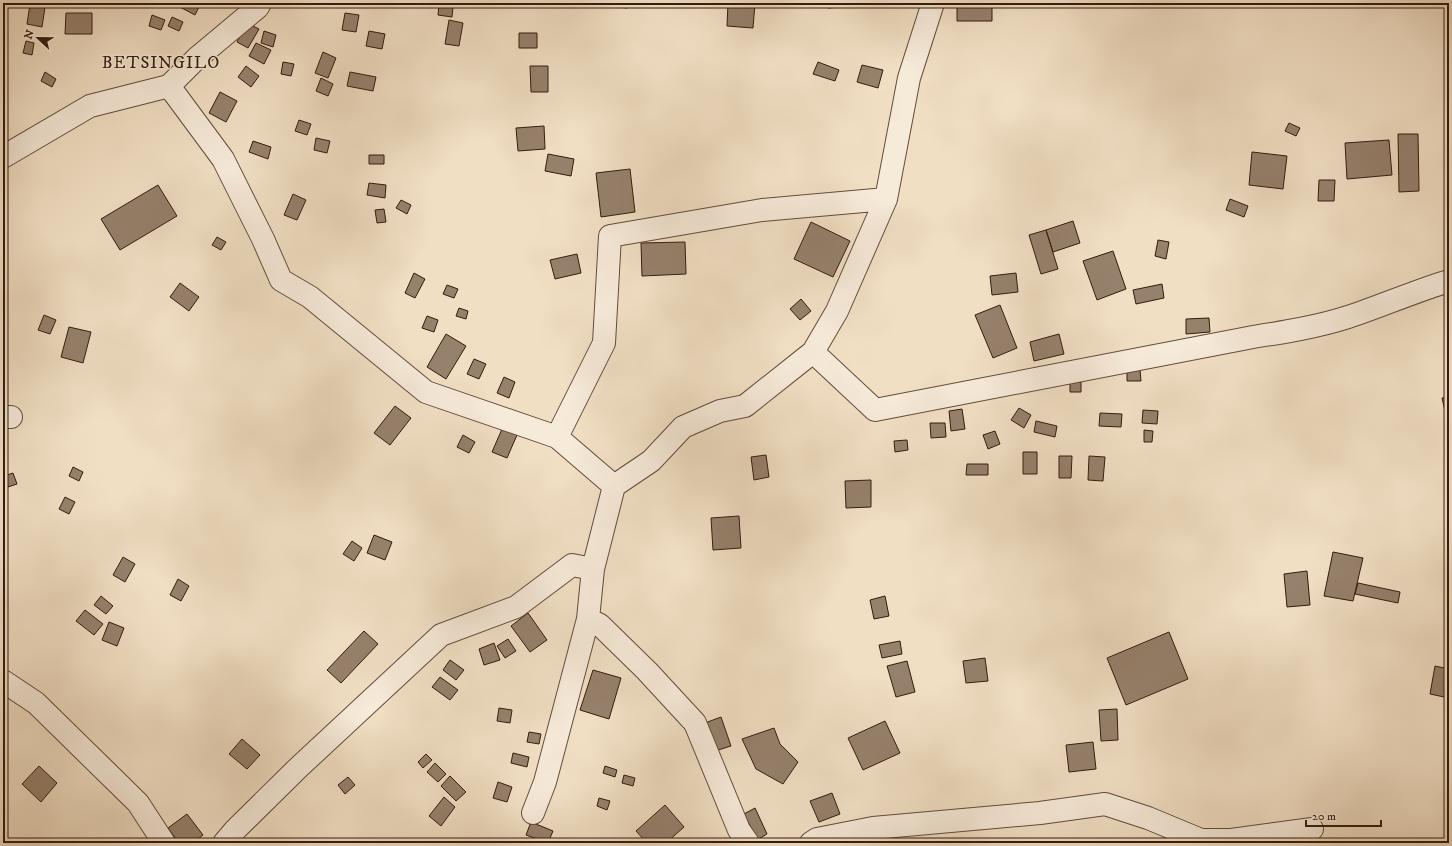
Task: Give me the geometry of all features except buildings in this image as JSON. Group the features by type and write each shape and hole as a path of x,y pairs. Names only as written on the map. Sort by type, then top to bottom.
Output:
{"street":[{"path":"3,157 90,106 169,86 197,58 258,8 260,3"},
{"path":"533,813 545,782 588,618 593,569 614,486 651,461 683,427 720,411 746,406 813,352 837,311 886,198 909,78 933,3"},
{"path":"169,86 223,159 263,239 281,280 310,297 426,392 557,437 614,486"},
{"path":"557,437 604,343 610,236 762,210 886,198"},
{"path":"813,352 875,410 1253,337 1298,330 1348,317 1415,291 1449,281"},
{"path":"224,843 235,830 300,767 441,635 516,607 572,565 593,569"},
{"path":"588,618 600,625 646,670 695,723 739,830 748,843"},
{"path":"3,681 36,704 138,803 164,843"},
{"path":"811,843 817,839 874,828 1040,812 1105,804 1148,818 1201,840 1231,840 1312,829"}],"district":[{"name":"BETSINGILO","path":"161,62"}]}
